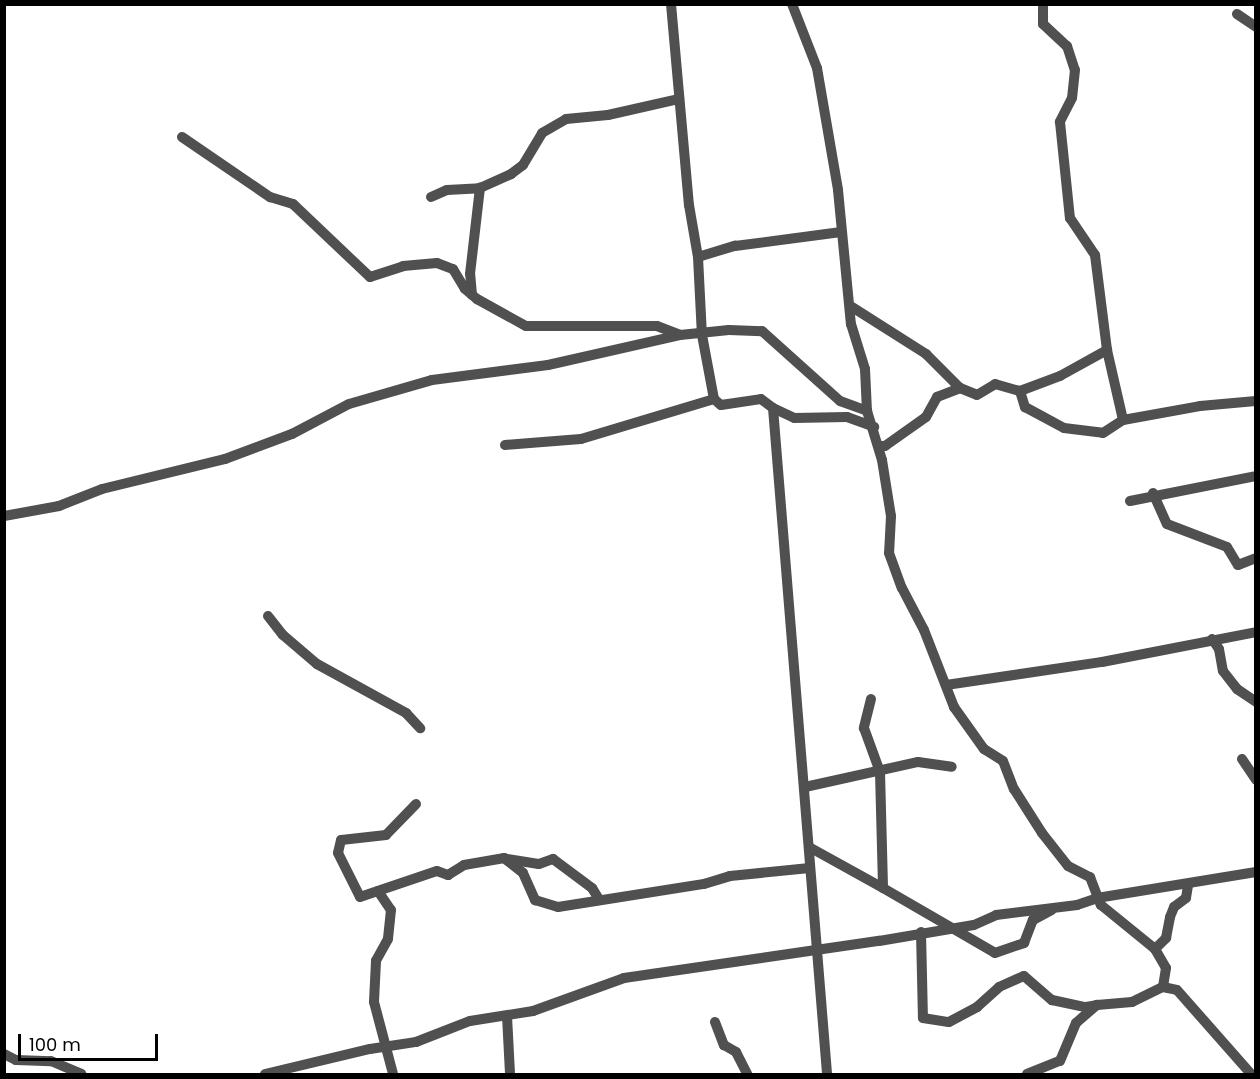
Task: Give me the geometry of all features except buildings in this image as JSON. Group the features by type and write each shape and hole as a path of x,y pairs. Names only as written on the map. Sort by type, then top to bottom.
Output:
{"street":[{"path":"671,4 679,99 698,257 702,335 714,399 721,405 761,399 773,408 794,418 847,417 874,427"},
{"path":"792,4 817,68 838,190 844,280 852,308 851,324 865,369 867,411 879,446 891,516 889,552 892,565 954,707 984,749 1003,761 1014,789 1042,833 1068,866 1090,878 1097,898 1110,914 1155,949 1166,968 1163,987"},
{"path":"1043,4 1043,24 1067,46 1075,70 1072,98 1059,122 1070,192 1070,218 1095,255 1107,350 1123,420"},
{"path":"1237,14 1256,27"},
{"path":"431,197 447,190 480,188 523,165 542,133 552,125 679,99"},
{"path":"182,137 270,197 293,204 370,277 403,266 437,263 453,269 472,295 530,327 657,326 680,335"},
{"path":"472,295 470,274 480,188"},
{"path":"698,257 735,246 841,232"},
{"path":"852,308 926,354 960,388 976,395 995,384 1020,391 1060,376 1107,350"},
{"path":"4,516 59,506 102,489 225,459 292,434 349,404 432,380 548,365 680,335 702,335 729,330 762,331 775,347 840,401 867,411"},
{"path":"879,446 885,447 926,417 937,397 960,388"},
{"path":"1020,391 1025,407 1064,429 1103,433 1123,420 1200,406 1256,401"},
{"path":"505,445 581,439 714,399"},
{"path":"773,408 810,868 819,947 827,1074"},
{"path":"1130,501 1153,494 1256,477"},
{"path":"1153,494 1167,524 1227,547 1238,565 1256,558"},
{"path":"268,616 284,635 317,664 406,713 420,728"},
{"path":"946,685 1102,662 1256,632"},
{"path":"1212,639 1223,671 1237,689 1256,702"},
{"path":"871,699 864,728 880,772 883,888"},
{"path":"1242,759 1256,780"},
{"path":"805,787 918,762 952,767"},
{"path":"416,804 386,835 341,840 338,853 360,897 437,871 448,875 464,865 504,858 539,864 553,859 592,888 599,899"},
{"path":"809,847 995,953 1024,943 1034,920 1056,908"},
{"path":"504,858 523,873 535,900 542,904 567,907 599,899 704,884 729,876 810,868"},
{"path":"265,1074 385,1046 416,1042 470,1021 533,1011 624,978 819,947 879,941 921,932 974,925 996,915 1056,908 1097,898 1188,885 1256,872"},
{"path":"1155,949 1166,938 1170,917 1186,898 1188,885"},
{"path":"378,891 391,910 388,939 376,961 374,1002 393,1074"},
{"path":"921,932 923,1018 949,1022 977,1006 999,987 1024,976 1052,1000 1086,1007 1132,1002 1163,987 1177,990 1251,1074"},
{"path":"1027,1074 1060,1061 1076,1023 1097,1005"},
{"path":"507,1016 510,1074"},
{"path":"715,1022 724,1045 736,1052 747,1074"},
{"path":"4,1054 16,1060 51,1061 81,1074"}]}
